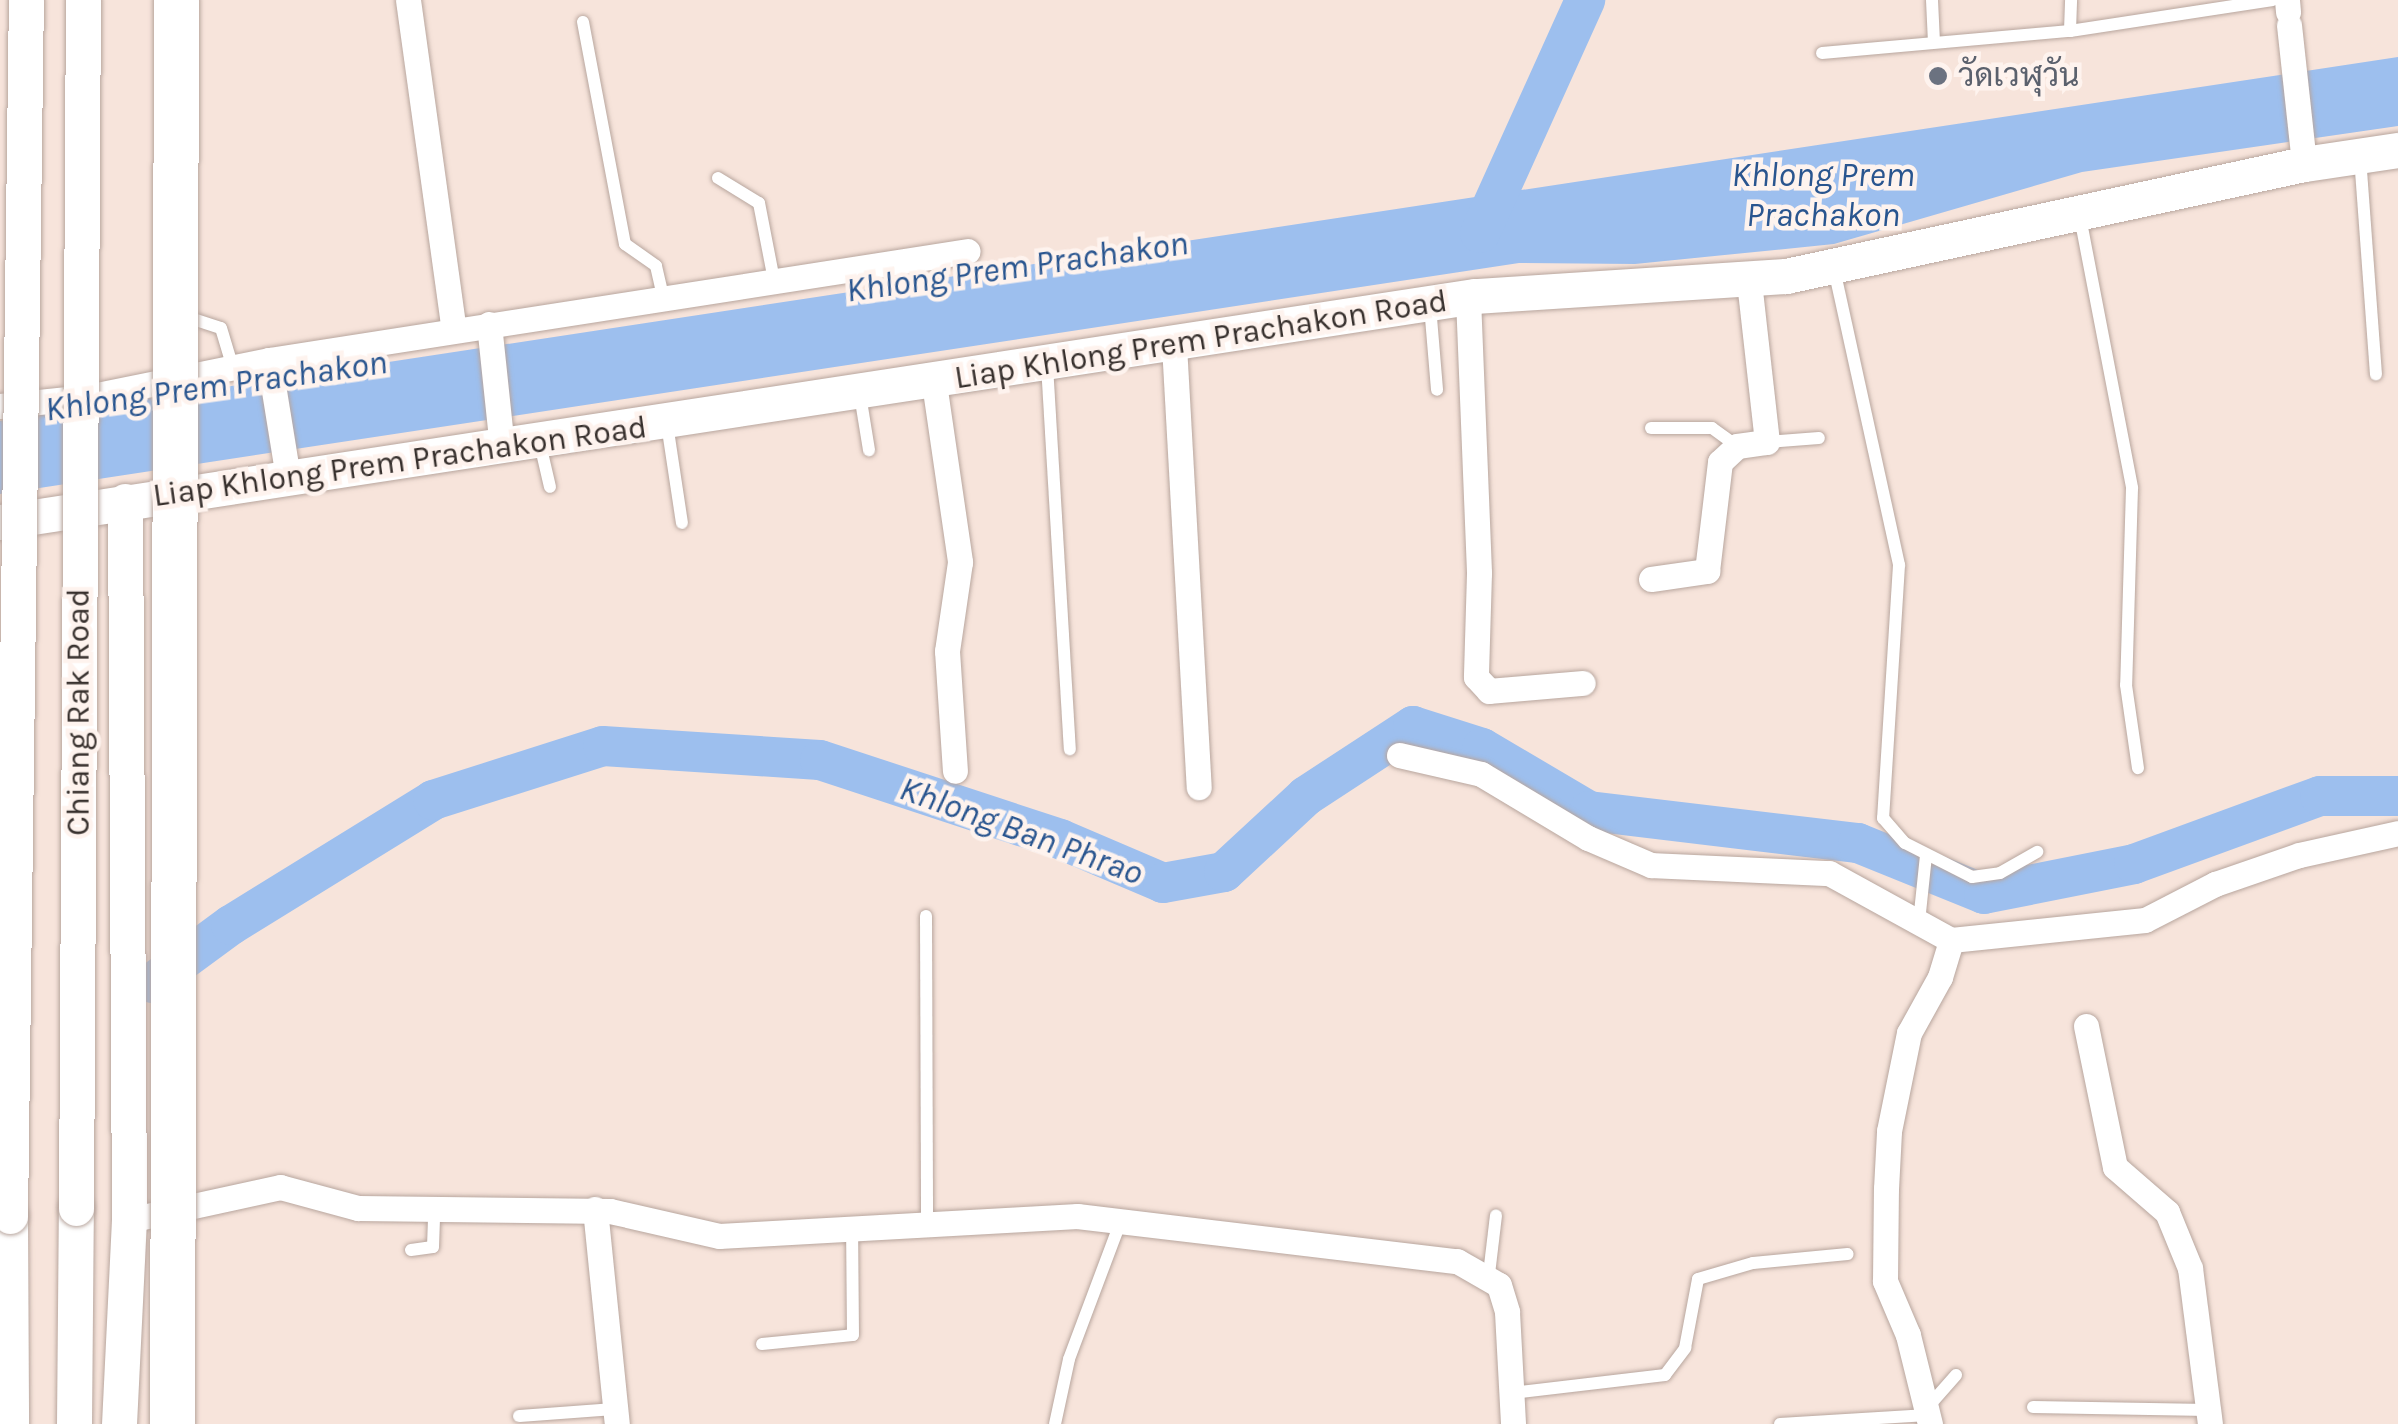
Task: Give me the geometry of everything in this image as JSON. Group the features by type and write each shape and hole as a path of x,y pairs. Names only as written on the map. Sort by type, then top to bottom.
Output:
{"highway":[{"path":"172,1424 176,0"}],"main road":[{"name":"Chiang Rak Road","path":"11,1424 10,1216 26,0"},
{"name":"Chiang Rak Road","path":"74,1424 84,0"},
{"name":"Liap Khlong Prem Prachakon Road","path":"0,522 124,501 286,465 502,437 539,442 667,424 1430,303 1749,281 1834,267 2079,213 2302,154 2360,155 2398,150"},
{"path":"119,1424 129,1220 124,501"}],"street":[{"path":"408,0 454,330"},
{"path":"2286,15 2302,154"},
{"path":"0,406 86,397 233,368 270,367 454,330 491,330 663,297 968,252"},
{"path":"1651,580 1700,574 1711,566 1716,475 1738,446 1767,442 1749,281"},
{"path":"1468,298 1480,573 1476,677 1489,691 1583,683"},
{"path":"491,330 502,437"},
{"path":"1174,344 1199,787"},
{"path":"270,367 286,465"},
{"path":"934,382 960,562 947,651 955,771"},
{"path":"1399,755 1481,774 1622,856 1652,865 1829,872 1951,940 2145,920 2215,884 2299,854 2398,833"},
{"path":"1930,1413 1908,1334 1885,1281 1887,1148 1909,1033 1940,977 1951,940"},
{"path":"2086,1026 2115,1167 2167,1212 2190,1268 2209,1417"},
{"path":"129,1220 280,1188 358,1208 595,1209 718,1236 1077,1216 1458,1262 1489,1274 1507,1312 1514,1424"},
{"path":"595,1209 616,1417"}],"lane":[{"path":"1932,0 1934,42"},
{"path":"2070,31 2071,0"},
{"path":"1822,53 2286,15"},
{"path":"583,22 625,244 656,266 663,297"},
{"path":"2360,155 2376,374"},
{"path":"718,178 759,203 774,280"},
{"path":"2079,213 2132,488 2126,685 2138,768"},
{"path":"1834,267 1899,564 1883,818 1925,857 1986,877 2036,852"},
{"path":"1430,303 1437,390"},
{"path":"193,320 221,328 233,368"},
{"path":"1047,364 1070,749"},
{"path":"860,395 868,450"},
{"path":"667,424 682,524"},
{"path":"1651,428 1712,428 1738,446"},
{"path":"1767,442 1820,438"},
{"path":"539,442 550,486"},
{"path":"1920,920 1925,857"},
{"path":"926,916 928,1223"},
{"path":"411,1250 433,1246 434,1209"},
{"path":"1489,1274 1496,1215"},
{"path":"1054,1424 1069,1359 1121,1221"},
{"path":"762,1344 852,1335 852,1228"},
{"path":"1512,1393 1665,1375 1684,1348 1698,1278 1753,1262 1848,1254"},
{"path":"1780,1424 1930,1413 1956,1375"},
{"path":"2033,1407 2209,1417"},
{"path":"519,1416 616,1417"}],"water":[{"name":"Khlong Prem Prachakon","path":"2398,57 2398,126 2082,172 1834,244 1635,264 1519,263 0,494 0,421"}],"waterway":[{"path":"1480,233 1585,0"},
{"name":"Khlong Ban Phrao","path":"152,983 231,925 433,800 603,746 820,760 1060,839 1163,883 1224,872 1306,796 1413,726 1482,748 1589,811 1858,843 1984,894 2134,864 2320,796 2398,796"}],"place":[{"name":"วัดเวฬุวัน","path":"1938,76"}]}
